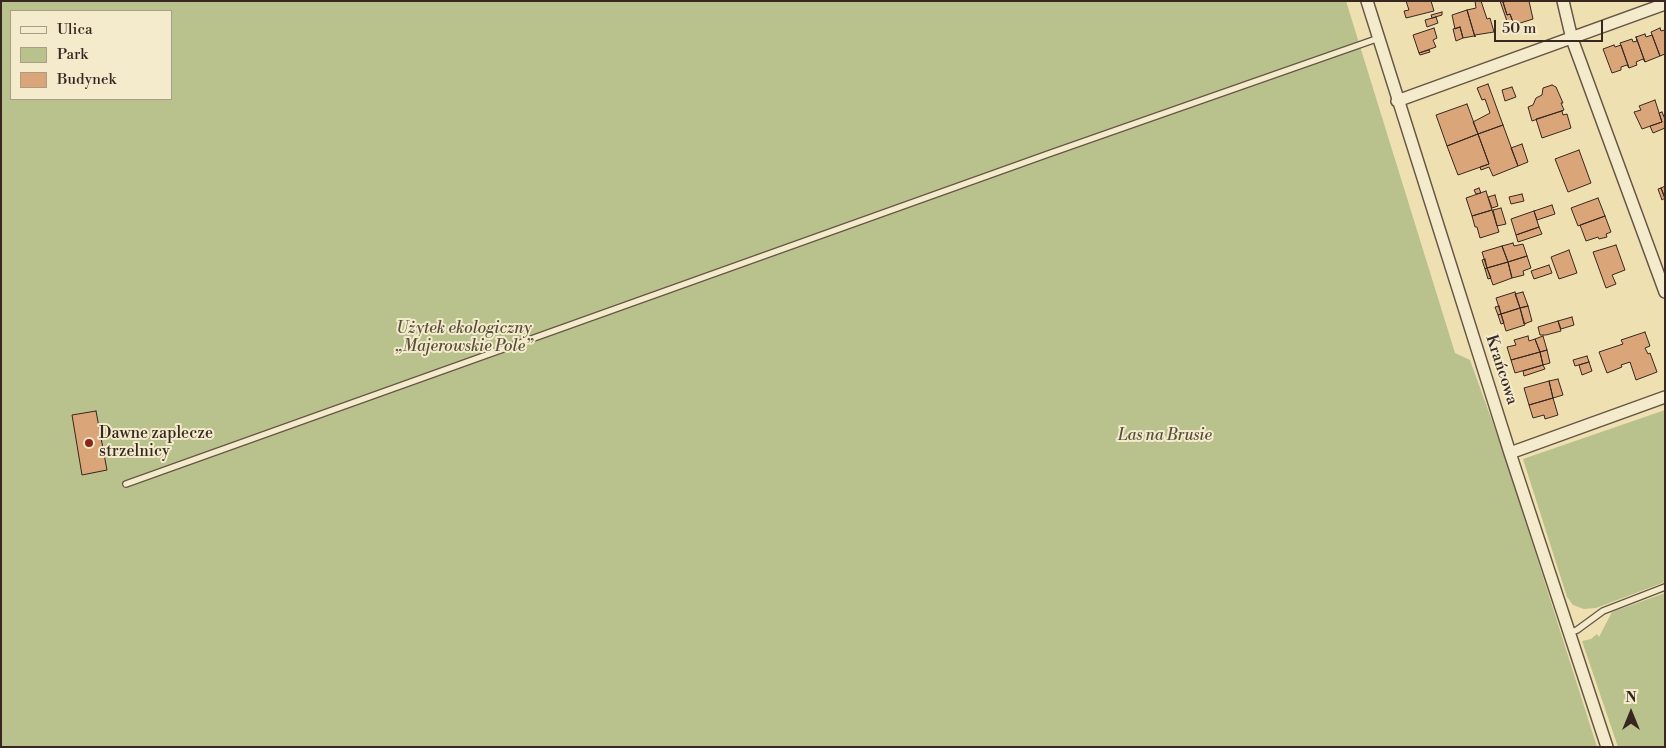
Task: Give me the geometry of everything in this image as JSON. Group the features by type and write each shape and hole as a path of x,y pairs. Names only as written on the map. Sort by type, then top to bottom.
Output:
{"street":[{"name":"Krańcowa","path":"1367,1 1397,101 1510,453 1607,747"},
{"path":"1562,1 1572,39 1665,292"},
{"path":"1397,101 1665,4"},
{"path":"1510,453 1665,397"}],"lane":[{"path":"126,484 1051,153 1379,38"},
{"path":"1569,633 1577,630 1602,611 1665,587"}],"green space":[{"path":"1,1 1346,1 1455,353 1470,360 1504,454 1597,747 1,747"},
{"path":"1665,410 1665,582 1596,608 1584,609 1573,605 1567,597 1523,459"},
{"path":"1665,593 1665,747 1618,747 1582,641 1591,639 1597,634 1599,637 1612,612"}],"building":[{"path":"1406,1 1431,1 1434,11 1406,18 1404,11 1409,10"},
{"path":"1475,1 1481,1 1487,19 1490,18 1494,32 1475,35 1475,37 1467,10 1476,8"},
{"path":"1500,1 1507,1 1503,2 1507,15 1510,14 1514,25 1509,27"},
{"path":"1529,1 1533,19 1514,25 1510,14 1507,15 1503,2"},
{"path":"1467,10 1475,37 1463,38 1460,27 1455,29 1452,15"},
{"path":"1442,12 1442,15 1432,18 1431,15"},
{"path":"1436,17 1438,23 1427,27 1425,20"},
{"path":"1460,27 1463,38 1456,41 1453,29"},
{"path":"1434,28 1437,38 1433,40 1436,47 1419,53 1413,35"},
{"path":"1660,28 1661,31 1665,30 1665,54 1660,56 1651,32"},
{"path":"1645,34 1646,37 1652,35 1660,56 1645,62 1636,37"},
{"path":"1636,37 1645,62 1643,59 1636,62 1637,65 1629,68 1620,43 1632,39 1633,42 1637,41"},
{"path":"1614,45 1615,47 1621,45 1629,68 1627,65 1621,67 1621,70 1612,73 1603,49"},
{"path":"1429,50 1430,52 1420,55 1419,53"},
{"path":"1488,84 1503,125 1478,134 1473,122 1490,113 1485,99 1482,100 1477,88"},
{"path":"1552,85 1556,87 1564,110 1532,121 1528,107 1533,105 1536,98 1542,95 1543,88"},
{"path":"1512,87 1516,97 1505,101 1502,90"},
{"path":"1655,100 1662,122 1642,129 1634,112 1641,110 1639,106"},
{"path":"1467,104 1478,134 1447,146 1436,115"},
{"path":"1562,111 1563,115 1567,114 1571,128 1542,138 1536,119"},
{"path":"1662,112 1665,119 1665,128 1653,133 1650,126 1662,122 1659,113"},
{"path":"1503,125 1518,166 1493,176 1489,167 1481,170 1480,167 1489,164 1478,134"},
{"path":"1478,134 1489,164 1458,175 1447,146"},
{"path":"1522,144 1528,162 1518,166 1511,148"},
{"path":"1579,150 1591,183 1568,192 1555,159"},
{"path":"1665,186 1665,199 1661,188"},
{"path":"1479,188 1481,193 1476,194 1474,190"},
{"path":"1661,188 1665,198 1662,200 1658,189"},
{"path":"1486,191 1492,210 1472,216 1466,198"},
{"path":"1522,194 1524,201 1511,204 1509,197"},
{"path":"1495,195 1498,206 1492,208 1488,197"},
{"path":"1598,198 1605,216 1578,226 1571,208"},
{"path":"1552,205 1555,214 1537,220 1534,211"},
{"path":"1501,208 1506,224 1497,226 1493,210"},
{"path":"1492,210 1499,232 1480,238 1472,216"},
{"path":"1534,211 1539,227 1516,235 1511,219"},
{"path":"1605,216 1611,232 1606,234 1607,237 1599,239 1598,237 1586,241 1580,225"},
{"path":"1539,227 1542,234 1518,242 1516,235"},
{"path":"1513,243 1514,246 1523,244 1527,256 1508,262 1502,246"},
{"path":"1616,245 1625,270 1612,275 1616,284 1606,288 1593,252"},
{"path":"1502,246 1508,262 1487,268 1482,252"},
{"path":"1569,250 1577,273 1559,279 1551,257"},
{"path":"1527,256 1531,268 1523,271 1524,275 1512,278 1508,262"},
{"path":"1485,259 1487,268 1485,269 1482,260"},
{"path":"1508,262 1512,278 1493,285 1487,268"},
{"path":"1549,265 1552,273 1534,279 1531,271"},
{"path":"1487,268 1491,278 1488,279 1485,269"},
{"path":"1515,292 1520,308 1501,314 1496,298"},
{"path":"1523,292 1528,306 1520,308 1515,294"},
{"path":"1499,306 1501,314 1498,315 1495,307"},
{"path":"1528,306 1532,321 1524,324 1520,308"},
{"path":"1520,308 1525,325 1506,331 1501,314"},
{"path":"1501,314 1504,323 1501,324 1498,315"},
{"path":"1572,317 1574,325 1561,329 1558,321"},
{"path":"1558,321 1561,331 1540,335 1538,327"},
{"path":"1645,332 1650,346 1645,348 1648,354 1650,353 1657,372 1636,380 1630,362 1607,373 1599,352 1623,344 1621,340"},
{"path":"1528,336 1529,341 1535,339 1540,352 1511,360 1507,347 1516,345 1514,340"},
{"path":"1543,336 1547,350 1540,352 1535,339"},
{"path":"1547,350 1550,363 1543,365 1540,352"},
{"path":"1540,352 1543,365 1515,373 1511,360"},
{"path":"1587,356 1589,362 1575,366 1573,360"},
{"path":"1589,362 1592,371 1582,375 1579,365"},
{"path":"1543,365 1545,369 1524,376 1523,371"},
{"path":"1558,379 1563,395 1553,398 1549,381"},
{"path":"1549,381 1553,398 1529,405 1524,388"},
{"path":"1553,398 1558,415 1545,419 1544,415 1533,418 1529,405"},
{"name":"Dawne zaplecze strzelnicy","path":"96,411 107,470 82,475 72,415"}],"place":[{"name":"Dawne zaplecze strzelnicy","path":"89,443"}],"park label":[{"name":"Użytek ekologiczny „Majerowskie Pole”","path":"464,338"},
{"name":"Las na Brusie","path":"1165,436"}]}
